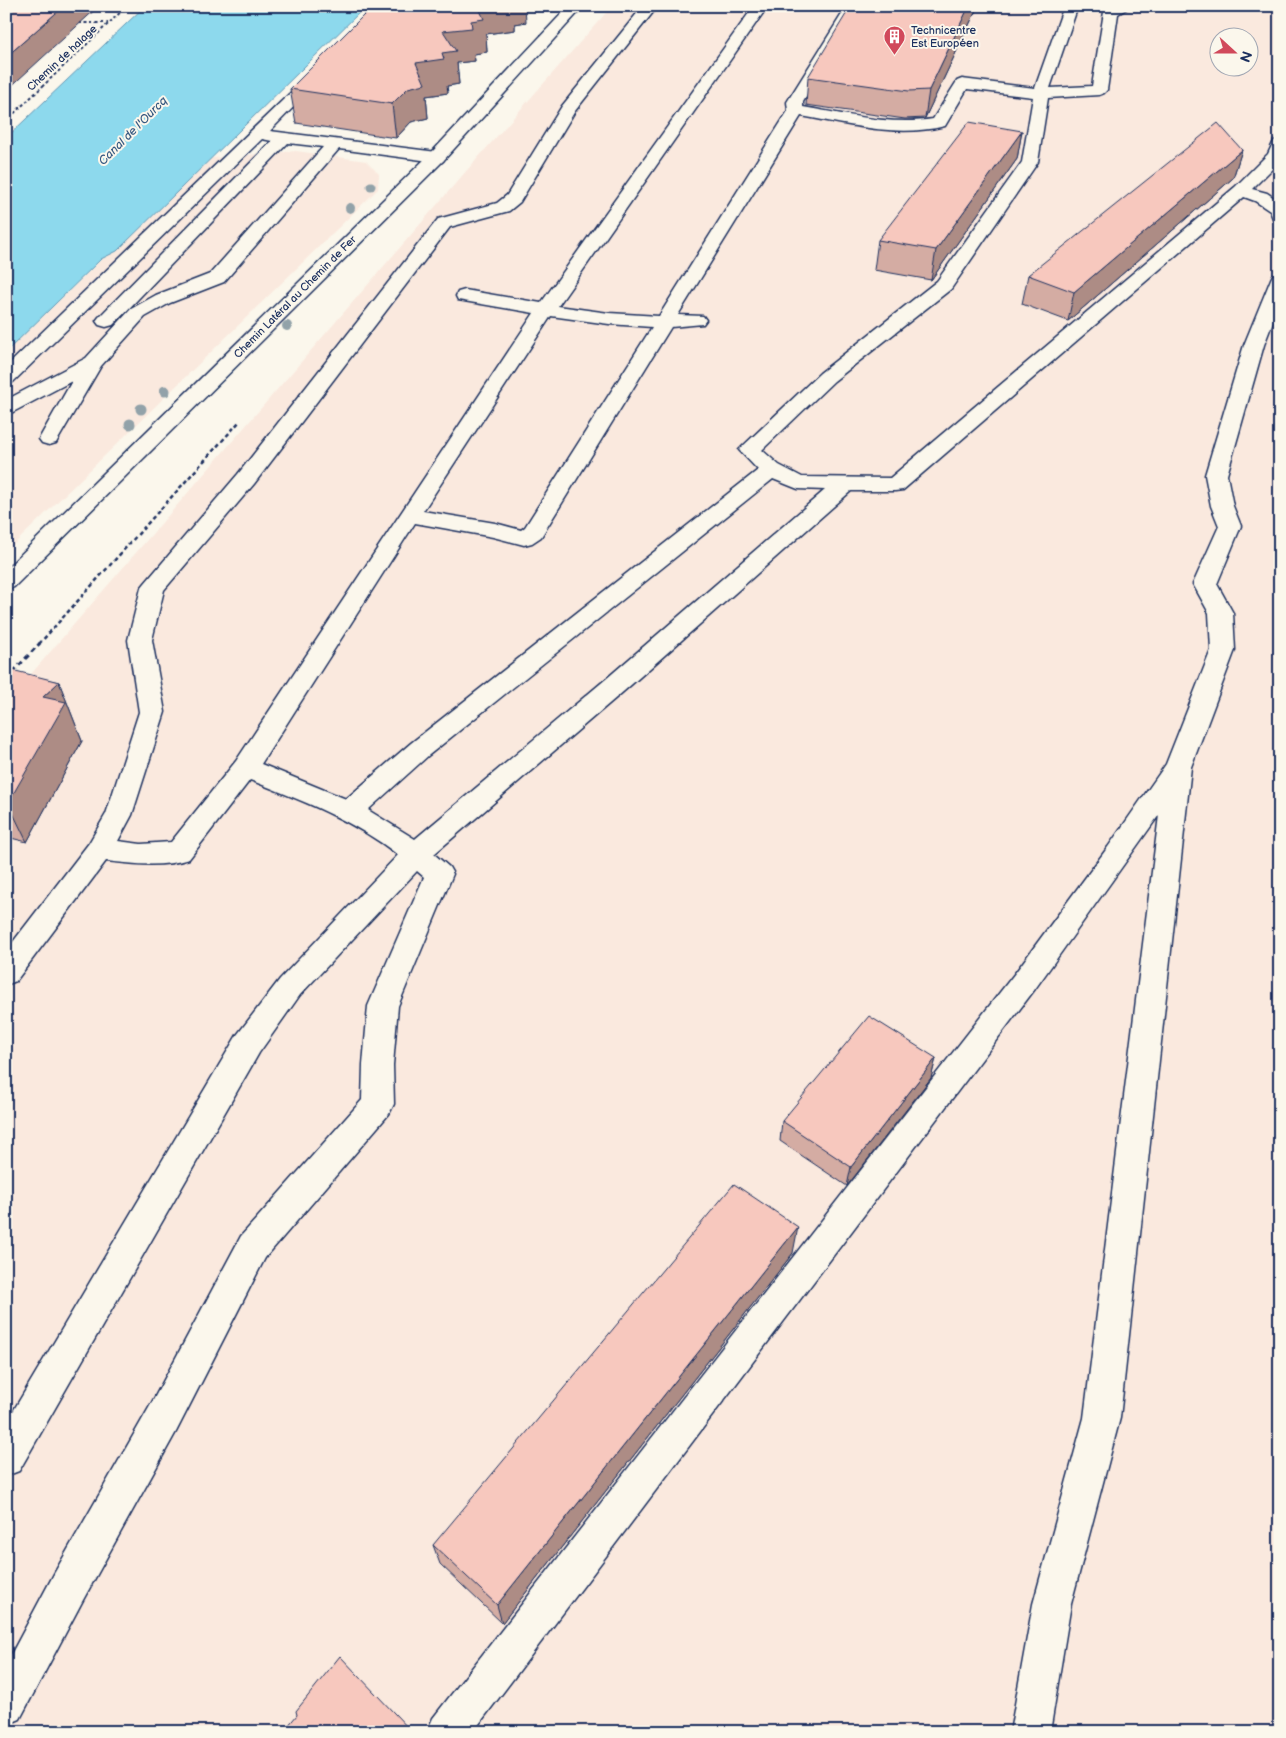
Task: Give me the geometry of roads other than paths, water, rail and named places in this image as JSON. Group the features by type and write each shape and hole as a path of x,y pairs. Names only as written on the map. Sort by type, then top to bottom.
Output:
{"street":[{"name":"Chemin Latéral au Chemin de Fer","path":"6,582 437,157 577,6"},
{"path":"6,973 99,850 119,815 152,712 140,640 153,588 246,479 444,223 503,207 514,198 568,109 651,6"},
{"path":"99,850 141,854 179,852 245,768 409,515 546,310 761,6"},
{"path":"409,515 495,530 524,538 533,532 796,111 795,102 854,6"},
{"path":"1072,6 1042,93 1030,162 944,285 827,377 750,450 771,470 798,482 844,485 895,485 1241,190 1275,156 1280,144"},
{"path":"796,111 924,127 939,123 962,84 1042,93 1071,93 1099,90 1111,12 1124,6"},
{"path":"6,378 326,66"},
{"path":"258,134 437,157"},
{"path":"94,362 100,327 284,138"},
{"path":"49,439 94,362 138,313 163,299 217,278 336,144"},
{"path":"1241,190 1261,196 1278,209 1280,217"},
{"path":"447,1732 1025,981 1178,768 1223,650 1221,612 1205,584 1230,526 1222,506 1216,475 1254,345 1280,279"},
{"path":"464,296 601,318 663,323 696,320"},
{"path":"6,408 94,362"},
{"path":"348,812 420,749 771,470"},
{"path":"6,1458 248,1044 290,987 415,855 615,685 844,485"},
{"path":"6,1705 69,1586 163,1419 253,1247 378,1104 378,1065 383,1006 439,874 390,835 330,802 245,768"},
{"path":"1030,1732 1052,1604 1102,1418 1178,768"}],"water":[{"name":"Canal de l'Ourcq","path":"145,6 366,6 117,251 101,259 6,352 6,138"}],"place":[{"name":"Technicentre Est Européen","path":"895,55"}]}
